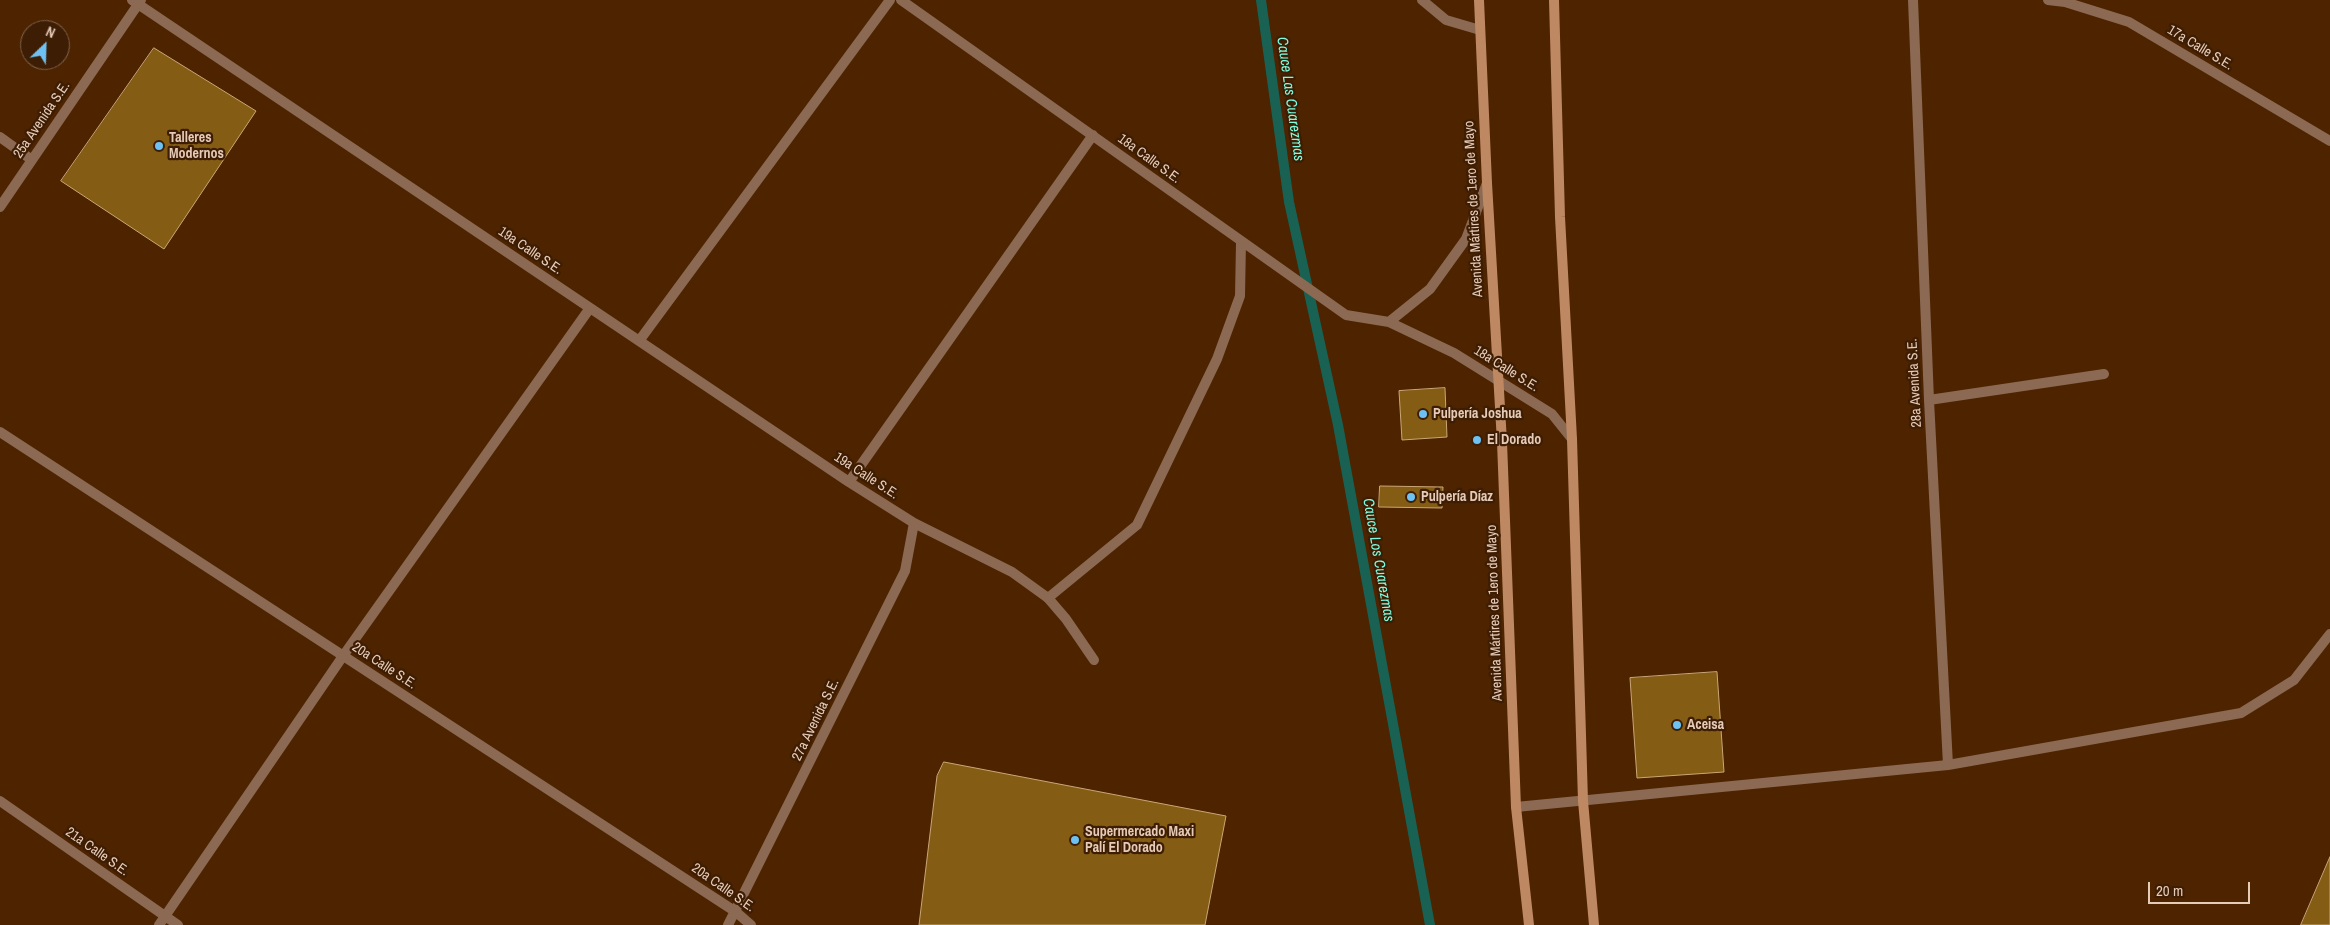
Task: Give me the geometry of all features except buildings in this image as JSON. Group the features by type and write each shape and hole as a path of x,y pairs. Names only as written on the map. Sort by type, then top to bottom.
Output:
{"main road":[{"name":"Avenida Mártires de 1ero de Mayo","path":"1479,0 1486,183 1502,452 1516,807 1529,925"},
{"path":"1554,0 1560,217 1572,439 1583,801 1594,925"}],"street":[{"path":"640,341 890,0"},
{"name":"18a Calle S.E.","path":"901,0 1335,308 1346,315 1389,322 1454,353 1552,414 1572,439"},
{"path":"1422,0 1446,20 1480,30"},
{"name":"28a Avenida S.E.","path":"1913,0 1929,400 1948,765"},
{"name":"17a Calle S.E.","path":"2048,0 2065,2 2129,22 2330,141"},
{"name":"19a Calle S.E.","path":"137,1 849,482 914,523 1012,572 1048,598 1066,619 1094,660"},
{"name":"25a Avenida S.E.","path":"0,207 137,1"},
{"path":"849,482 1093,135"},
{"path":"0,137 32,160"},
{"path":"1389,322 1430,289 1466,239 1486,183"},
{"path":"1048,598 1137,524 1217,360 1240,296 1241,242"},
{"path":"159,925 343,656 590,308"},
{"path":"1929,400 2104,374"},
{"name":"20a Calle S.E.","path":"0,432 736,912 751,925"},
{"name":"27a Avenida S.E.","path":"728,925 905,570 914,523"},
{"path":"1516,807 1948,765 2241,713 2294,680 2330,634"},
{"name":"21a Calle S.E.","path":"0,801 178,925"}],"waterway":[{"name":"Cauce Los Cuarezmas","path":"1261,0 1289,202 1338,425 1430,925"}],"place":[{"name":"Talleres Modernos","path":"159,146"},
{"name":"Pulpería Joshua","path":"1423,414"},
{"name":"El Dorado","path":"1477,440"},
{"name":"Pulpería Díaz","path":"1411,497"},
{"name":"Aceisa","path":"1677,725"},
{"name":"Supermercado Maxi Palí El Dorado","path":"1075,840"}],"water label":[{"name":"Cauce Las Cuarezmas","path":"1290,99"}]}
